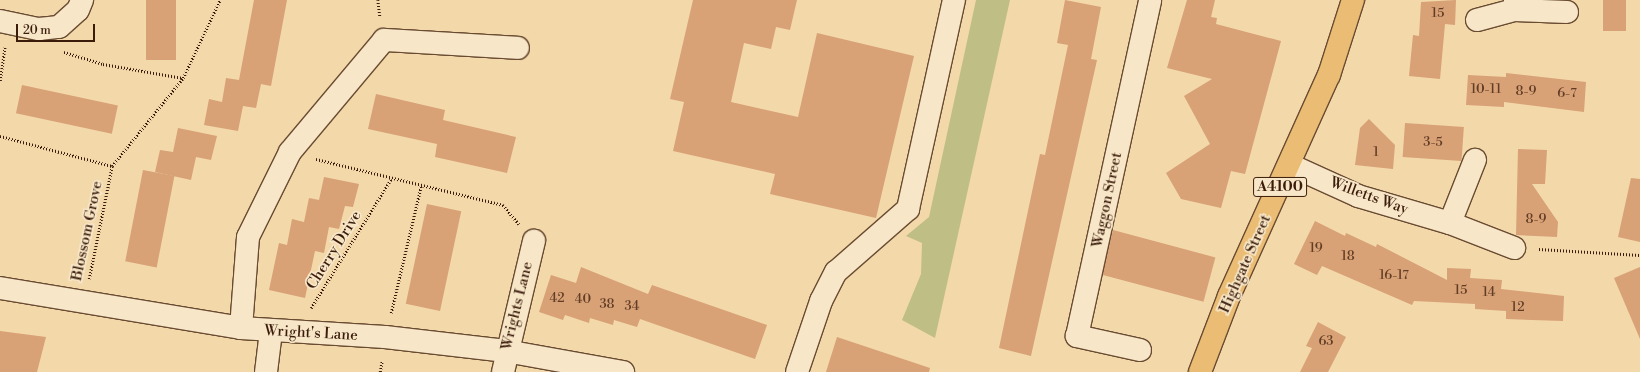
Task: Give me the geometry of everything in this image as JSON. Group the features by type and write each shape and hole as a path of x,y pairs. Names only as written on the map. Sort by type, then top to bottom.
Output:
{"main road":[{"name":"Highgate Street","path":"1200,372 1229,296 1330,75 1353,0"}],"street":[{"path":"6,22 39,29 58,27 78,10 82,0"},
{"path":"797,372 821,301 836,272 908,209 954,0"},
{"name":"Waggon Street","path":"1140,350 1077,336 1150,0"},
{"path":"1477,20 1515,5 1568,12"},
{"path":"240,328 248,237 290,152 384,40 518,48"},
{"path":"1450,223 1475,160"},
{"name":"Willetts Way","path":"1290,165 1358,196 1450,223 1514,248"},
{"name":"Wrights Lane","path":"505,362 534,241"},
{"name":"Wright's Lane","path":"0,288 240,328 385,337 505,362 623,372"},
{"path":"266,372 271,330"}],"path":[{"name":"Blossom Grove","path":"84,301 112,166 183,78 220,0"},
{"path":"0,81 6,34 6,22"},
{"path":"58,50 103,64 183,78"},
{"name":"Blossom Grove","path":"0,136 112,166"},
{"path":"290,152 391,179 503,205 534,241"},
{"name":"Cherry Drive","path":"296,332 391,179"},
{"path":"385,337 421,186"},
{"path":"1514,248 1640,255"}],"shaded area":[{"path":"976,0 1010,0 935,338 902,320 921,274 922,243 906,236 929,217"}],"building":[{"path":"146,0 176,0 176,60 146,60"},
{"path":"254,0 287,0 271,86 261,84 256,108 243,106 238,131 204,125 209,99 222,102 226,78 239,80"},
{"path":"693,0 797,0 790,30 776,27 771,49 744,43 731,102 798,117 817,33 914,56 876,218 770,194 775,174 673,151 684,102 670,99"},
{"path":"1065,0 1101,7 1091,59 1097,60 1031,356 999,348 1040,154 1045,155 1068,45 1057,43"},
{"path":"1187,0 1215,0 1211,17 1217,18 1216,24 1281,41 1245,174 1231,171 1221,208 1181,199 1166,173 1210,144 1184,96 1212,79 1167,68"},
{"path":"1456,0 1455,25 1445,24 1440,79 1409,76 1413,35 1419,36 1421,2"},
{"path":"1603,0 1626,0 1626,31 1603,31"},
{"path":"1506,73 1586,82 1584,112 1504,102 1504,107 1466,105 1468,75 1506,77"},
{"path":"22,85 118,105 112,134 16,113"},
{"path":"376,94 445,110 443,120 516,137 507,173 435,157 437,144 368,129"},
{"path":"1369,119 1395,145 1393,169 1355,165 1360,128"},
{"path":"1405,123 1464,127 1461,161 1403,157"},
{"path":"178,128 217,136 211,160 196,157 191,180 155,172 160,150 173,152"},
{"path":"1518,149 1547,150 1545,184 1532,184 1558,222 1557,237 1516,235"},
{"path":"143,170 174,176 157,267 125,261"},
{"path":"324,177 359,184 353,207 345,206 339,229 329,227 324,253 315,251 305,298 269,290 279,243 287,245 292,219 304,222 309,198 319,200"},
{"path":"1631,178 1640,179 1640,242 1618,237"},
{"path":"427,204 461,211 440,311 406,304"},
{"path":"1315,221 1345,236 1346,233 1376,247 1377,244 1447,280 1447,268 1471,269 1470,278 1502,280 1501,289 1564,296 1563,321 1506,319 1506,311 1475,309 1475,304 1414,301 1412,305 1322,266 1317,275 1294,264"},
{"path":"1113,230 1215,257 1203,302 1101,274"},
{"path":"581,267 648,294 652,285 767,325 755,359 640,319 637,327 614,320 613,325 590,318 589,323 565,315 563,320 539,312 551,275 576,283"},
{"path":"1640,267 1640,339 1614,278"},
{"path":"1318,322 1346,337 1328,372 1300,372 1312,348 1306,346"},
{"path":"0,331 46,337 37,372 0,372"},
{"path":"837,337 930,368 929,372 826,372"}]}
